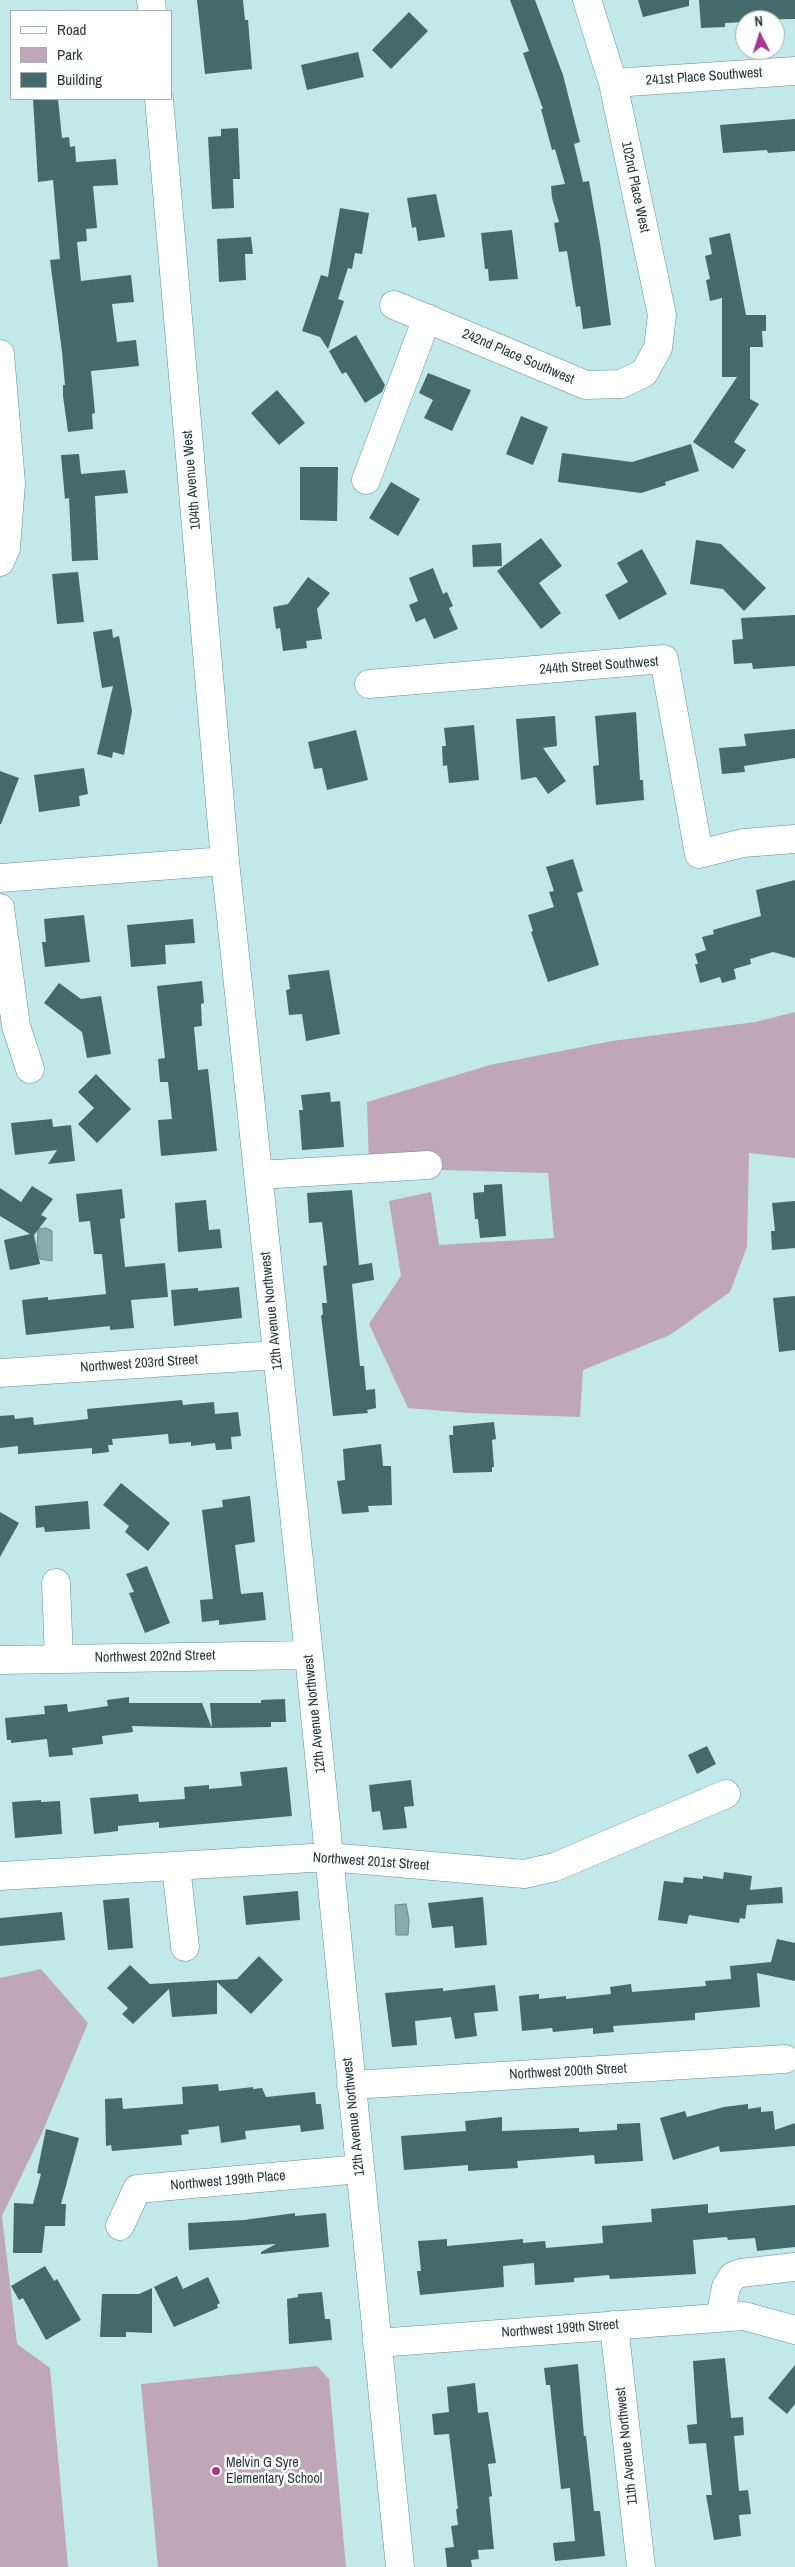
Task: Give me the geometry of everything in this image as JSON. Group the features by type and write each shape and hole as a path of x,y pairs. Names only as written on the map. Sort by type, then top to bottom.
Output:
{"street":[{"name":"102nd Place West","path":"587,0 613,83 662,315 658,348 644,373"},
{"name":"241st Place Southwest","path":"613,83 795,71"},
{"name":"104th Avenue West","path":"160,100 226,861"},
{"name":"242nd Place Southwest","path":"394,305 586,385 620,384 644,373"},
{"path":"366,480 426,318"},
{"path":"0,354 11,483 3,555"},
{"name":"244th Street Southwest","path":"369,684 664,659 699,854 743,843 795,839"},
{"path":"0,878 226,861"},
{"name":"12th Avenue Northwest","path":"226,861 309,1655 400,2567"},
{"path":"0,908 16,1026 30,1069"},
{"path":"258,1175 428,1165"},
{"name":"Northwest 203rd Street","path":"0,1373 277,1355"},
{"path":"56,1584 59,1659"},
{"name":"Northwest 202nd Street","path":"0,1660 309,1655"},
{"name":"Northwest 201st Street","path":"0,1876 329,1857 524,1874 555,1867 726,1794"},
{"path":"176,1866 185,1947"},
{"name":"Northwest 200th Street","path":"351,2085 786,2059"},
{"name":"Northwest 199th Place","path":"120,2226 137,2189 360,2169"},
{"path":"732,2317 726,2287 733,2276 741,2273 795,2267"},
{"name":"Northwest 199th Street","path":"377,2344 732,2317 795,2330"},
{"name":"11th Avenue Northwest","path":"614,2325 641,2567"}],"green space":[{"path":"795,1012 795,1158 749,1153 747,1247 730,1292 670,1335 583,1370 580,1417 469,1413 408,1408 369,1324 401,1276 389,1201 431,1192 439,1245 554,1238 548,1173 369,1168 367,1102 490,1065 612,1041 755,1022"},
{"path":"41,1969 88,2023 42,2133 2,2216 17,2344 50,2368 68,2567 0,2567 0,1978"},
{"path":"317,2366 329,2379 346,2567 158,2567 141,2384"}],"water":[{"path":"46,1228 52,1231 52,1261 40,1259 37,1245 38,1229"},
{"path":"406,1904 409,1920 408,1935 396,1935 395,1905"}],"building":[{"path":"197,0 243,0 245,20 248,20 252,69 205,74"},
{"path":"510,0 535,0 563,75 580,142 574,144 583,182 589,181 600,243 611,325 583,329 580,306 576,307 567,251 559,252 554,223 559,222 552,198 551,186 565,184 555,149 552,150 541,109 543,109 523,53 529,51"},
{"path":"638,0 689,0 689,6 643,17"},
{"path":"699,0 795,0 795,19 785,19 785,10 735,10 735,22 725,23 725,27 701,28"},
{"path":"409,12 428,31 391,69 372,50"},
{"path":"358,52 364,77 307,90 301,65"},
{"path":"33,100 58,100 62,138 69,137 70,147 75,146 76,162 116,159 118,185 93,186 97,228 86,229 87,241 77,242 81,281 131,275 134,302 112,304 117,342 136,340 139,366 91,371 95,413 92,414 93,429 68,432 63,396 63,385 65,385 62,352 50,260 60,259 53,180 38,182"},
{"path":"795,119 795,151 768,153 767,150 723,153 720,125"},
{"path":"238,128 240,179 233,179 234,208 212,209 208,137 221,136 221,129"},
{"path":"436,194 445,237 418,241 416,227 412,228 407,198"},
{"path":"340,208 369,213 362,254 355,253 352,269 348,268 338,299 344,301 328,349 320,337 302,331 321,275 328,277"},
{"path":"512,230 518,279 489,281 488,269 485,269 481,233"},
{"path":"730,233 746,315 766,315 766,331 762,331 763,347 750,347 750,399 759,404 734,442 746,450 733,469 693,442 737,377 722,377 722,298 710,301 706,280 710,279 705,256 712,254 709,238"},
{"path":"251,237 253,254 245,254 246,280 219,282 217,239"},
{"path":"356,335 385,385 382,392 365,403 346,372 342,374 329,351"},
{"path":"428,373 471,390 452,431 424,418 433,400 419,393"},
{"path":"277,390 305,423 279,445 251,413"},
{"path":"521,416 548,427 533,465 506,454"},
{"path":"691,444 699,471 665,482 666,485 641,493 558,482 562,453 632,462"},
{"path":"79,454 81,474 125,470 128,493 95,496 98,560 72,561 69,498 65,499 61,455"},
{"path":"300,467 338,467 337,521 300,520"},
{"path":"391,482 420,499 398,536 369,518"},
{"path":"541,538 562,566 539,583 561,613 541,629 497,571"},
{"path":"696,540 721,544 766,588 744,611 723,589 690,584"},
{"path":"501,543 502,566 473,567 472,545"},
{"path":"642,549 667,594 619,620 605,595 628,582 617,563"},
{"path":"433,568 443,594 447,592 453,606 449,608 458,629 434,639 425,618 416,622 409,605 418,601 409,578"},
{"path":"78,572 84,622 57,624 52,574"},
{"path":"308,577 330,593 317,609 322,639 306,641 307,648 283,651 280,628 276,629 273,607 288,604"},
{"path":"795,615 795,666 753,669 752,663 734,664 732,640 743,639 741,618"},
{"path":"112,629 113,638 119,636 132,711 124,755 113,752 112,758 97,754 113,686 102,688 93,632"},
{"path":"636,712 640,780 643,780 644,800 596,805 593,766 599,765 595,716"},
{"path":"555,716 557,746 543,748 566,781 548,794 536,777 521,780 516,719"},
{"path":"474,725 479,780 449,783 447,765 443,766 442,746 446,746 444,728"},
{"path":"795,729 795,758 744,766 745,772 722,774 719,748 746,746 744,734"},
{"path":"356,730 368,780 327,790 322,768 314,769 308,742"},
{"path":"84,768 88,794 79,796 80,806 39,812 34,775"},
{"path":"0,771 19,778 1,824 0,824"},
{"path":"573,859 583,891 577,893 599,965 548,982 531,932 533,931 528,915 554,907 549,892 554,891 546,867"},
{"path":"795,880 795,958 773,952 750,959 751,964 734,969 736,979 722,983 720,977 700,983 695,964 698,964 695,954 706,950 702,937 714,934 713,930 761,916 756,890"},
{"path":"84,915 90,962 45,967 42,942 46,942 44,919"},
{"path":"193,919 195,943 165,945 166,964 131,967 127,925"},
{"path":"329,970 340,1034 306,1041 302,1014 289,1015 286,990 290,989 288,975"},
{"path":"202,981 204,1003 201,1004 202,1026 194,1027 198,1070 208,1069 217,1151 161,1156 158,1120 172,1119 168,1082 160,1082 158,1059 165,1058 157,986"},
{"path":"59,983 81,999 101,996 111,1054 87,1058 82,1032 44,1003"},
{"path":"96,1074 131,1109 97,1143 78,1124 94,1108 78,1092"},
{"path":"330,1092 331,1102 340,1101 344,1147 302,1150 299,1110 303,1110 301,1095"},
{"path":"52,1119 53,1127 71,1125 75,1161 48,1164 57,1150 15,1155 11,1123"},
{"path":"502,1184 506,1236 480,1238 478,1219 475,1219 473,1193 484,1192 484,1185"},
{"path":"32,1186 53,1199 41,1215 47,1218 34,1235 40,1264 10,1270 4,1240 30,1234 0,1216 0,1188 21,1202"},
{"path":"122,1189 125,1218 120,1219 125,1267 165,1263 168,1297 131,1300 134,1328 110,1330 110,1326 26,1335 22,1300 48,1297 48,1300 106,1294 102,1254 94,1254 90,1221 79,1222 76,1194"},
{"path":"352,1190 359,1265 372,1263 374,1280 352,1284 360,1366 364,1366 366,1390 375,1389 376,1408 367,1410 368,1413 333,1416 321,1315 323,1315 322,1303 327,1303 323,1266 327,1265 322,1222 309,1223 307,1193"},
{"path":"206,1200 209,1230 220,1229 222,1248 178,1252 175,1203"},
{"path":"795,1201 795,1248 772,1250 771,1231 775,1231 772,1203"},
{"path":"239,1287 242,1318 174,1326 171,1290 198,1288 198,1291"},
{"path":"795,1296 795,1350 779,1352 773,1298"},
{"path":"182,1400 183,1405 214,1402 215,1414 238,1412 241,1436 231,1437 232,1449 216,1450 215,1443 191,1446 191,1442 169,1444 168,1434 112,1439 113,1445 108,1445 109,1452 92,1454 92,1448 18,1454 18,1446 0,1448 0,1416 14,1415 15,1419 33,1417 34,1425 88,1419 87,1409"},
{"path":"494,1422 496,1439 492,1440 494,1467 492,1467 492,1472 453,1473 449,1435 453,1435 453,1426"},
{"path":"381,1444 383,1466 391,1466 392,1505 368,1506 369,1512 342,1514 337,1481 345,1480 343,1449"},
{"path":"121,1483 170,1523 148,1551 125,1532 129,1526 103,1505"},
{"path":"250,1496 255,1542 235,1545 241,1594 263,1592 266,1620 219,1625 219,1620 202,1622 200,1600 213,1599 202,1510 223,1507 222,1500"},
{"path":"88,1501 90,1529 45,1532 44,1527 36,1528 35,1506"},
{"path":"0,1512 19,1523 0,1557"},
{"path":"147,1566 170,1623 145,1633 129,1593 134,1592 126,1574"},
{"path":"129,1697 129,1703 202,1703 212,1728 132,1726 133,1732 102,1736 103,1744 72,1748 73,1755 49,1757 47,1739 11,1743 11,1740 7,1740 5,1718 45,1714 44,1706 67,1704 68,1712 108,1706 107,1700"},
{"path":"285,1699 286,1722 271,1722 271,1727 212,1728 210,1703 261,1703 261,1700"},
{"path":"707,1746 716,1764 697,1774 688,1755"},
{"path":"287,1767 292,1816 159,1828 159,1822 118,1826 118,1831 94,1834 90,1798 138,1794 139,1802 185,1799 184,1787 209,1785 209,1789 242,1786 240,1772"},
{"path":"411,1780 414,1806 404,1807 407,1828 383,1830 380,1811 372,1812 369,1785"},
{"path":"41,1800 41,1802 60,1801 62,1834 15,1838 12,1802"},
{"path":"724,1872 752,1876 750,1890 782,1887 783,1903 747,1905 745,1919 740,1918 739,1923 689,1915 687,1924 658,1920 664,1881 683,1883 684,1877 703,1879 703,1876 723,1879"},
{"path":"298,1891 300,1920 246,1925 243,1896"},
{"path":"483,1897 487,1945 455,1948 453,1926 432,1928 428,1903"},
{"path":"129,1898 133,1948 108,1950 103,1900"},
{"path":"62,1912 65,1940 0,1946 0,1918"},
{"path":"777,1939 795,1943 795,1981 757,1973 760,2007 695,2013 695,2020 613,2026 614,2032 593,2034 593,2028 553,2032 552,2028 522,2031 519,1996 539,1994 539,1999 566,1996 566,1999 611,1994 610,1987 631,1984 632,1992 706,1986 705,1981 731,1979 730,1966 771,1962"},
{"path":"259,1956 283,1980 251,2014 217,1982 217,2014 172,2017 169,1989 133,2024 122,2014 128,2008 107,1988 130,1965 150,1984 237,1979"},
{"path":"495,1985 498,2011 474,2013 477,2036 455,2039 451,2017 415,2021 417,2045 392,2047 385,1993 443,1988 443,1991"},
{"path":"218,2084 219,2091 253,2087 253,2089 262,2088 266,2097 315,2092 316,2104 321,2104 324,2129 301,2132 300,2125 245,2131 246,2139 221,2143 219,2126 188,2130 189,2134 181,2135 182,2145 112,2151 111,2145 106,2146 105,2099 122,2098 123,2109 183,2104 182,2087"},
{"path":"748,2104 748,2109 761,2107 761,2112 773,2111 775,2130 795,2123 795,2146 720,2152 719,2146 673,2160 660,2118 685,2111 687,2117 724,2107"},
{"path":"502,2117 502,2131 579,2128 579,2132 617,2130 617,2124 640,2123 643,2161 595,2164 594,2155 517,2161 518,2168 468,2171 468,2165 404,2170 401,2136 466,2131 465,2121"},
{"path":"46,2129 79,2138 61,2204 66,2204 65,2226 45,2226 42,2253 13,2253 14,2203 33,2204 41,2174 37,2173"},
{"path":"708,2204 708,2213 795,2205 795,2247 757,2251 755,2238 728,2240 727,2237 693,2240 696,2274 610,2279 609,2275 574,2278 574,2282 535,2285 534,2263 503,2266 504,2287 420,2295 417,2271 421,2271 418,2241 447,2239 447,2246 523,2239 523,2243 545,2241 546,2248 603,2243 602,2226 652,2222 651,2209"},
{"path":"295,2213 295,2216 326,2213 329,2247 261,2254 261,2252 276,2244 189,2250 188,2223 244,2220"},
{"path":"45,2266 54,2281 57,2279 81,2320 46,2340 23,2298 19,2300 11,2286"},
{"path":"177,2276 183,2289 208,2277 220,2303 217,2305 218,2308 174,2327 154,2287"},
{"path":"152,2288 152,2333 126,2332 126,2337 100,2337 102,2294 139,2294"},
{"path":"322,2292 325,2319 330,2319 332,2340 289,2344 287,2299 298,2297 298,2294"},
{"path":"725,2358 731,2418 743,2417 744,2435 734,2436 739,2491 748,2490 751,2514 739,2515 741,2536 714,2540 706,2495 712,2495 706,2443 689,2444 687,2425 697,2424 693,2361"},
{"path":"578,2364 584,2436 586,2436 594,2511 600,2511 605,2556 555,2561 553,2543 575,2541 570,2488 561,2489 550,2385 546,2385 544,2368"},
{"path":"795,2365 795,2404 787,2414 768,2398"},
{"path":"475,2383 478,2413 488,2412 496,2463 488,2464 492,2496 489,2497 494,2549 478,2550 479,2559 471,2560 472,2567 447,2567 445,2548 454,2547 451,2526 458,2525 456,2509 458,2509 449,2434 434,2435 432,2414 449,2412 447,2387"}],"place":[{"name":"Melvin G Syre Elementary School","path":"216,2471"}]}
